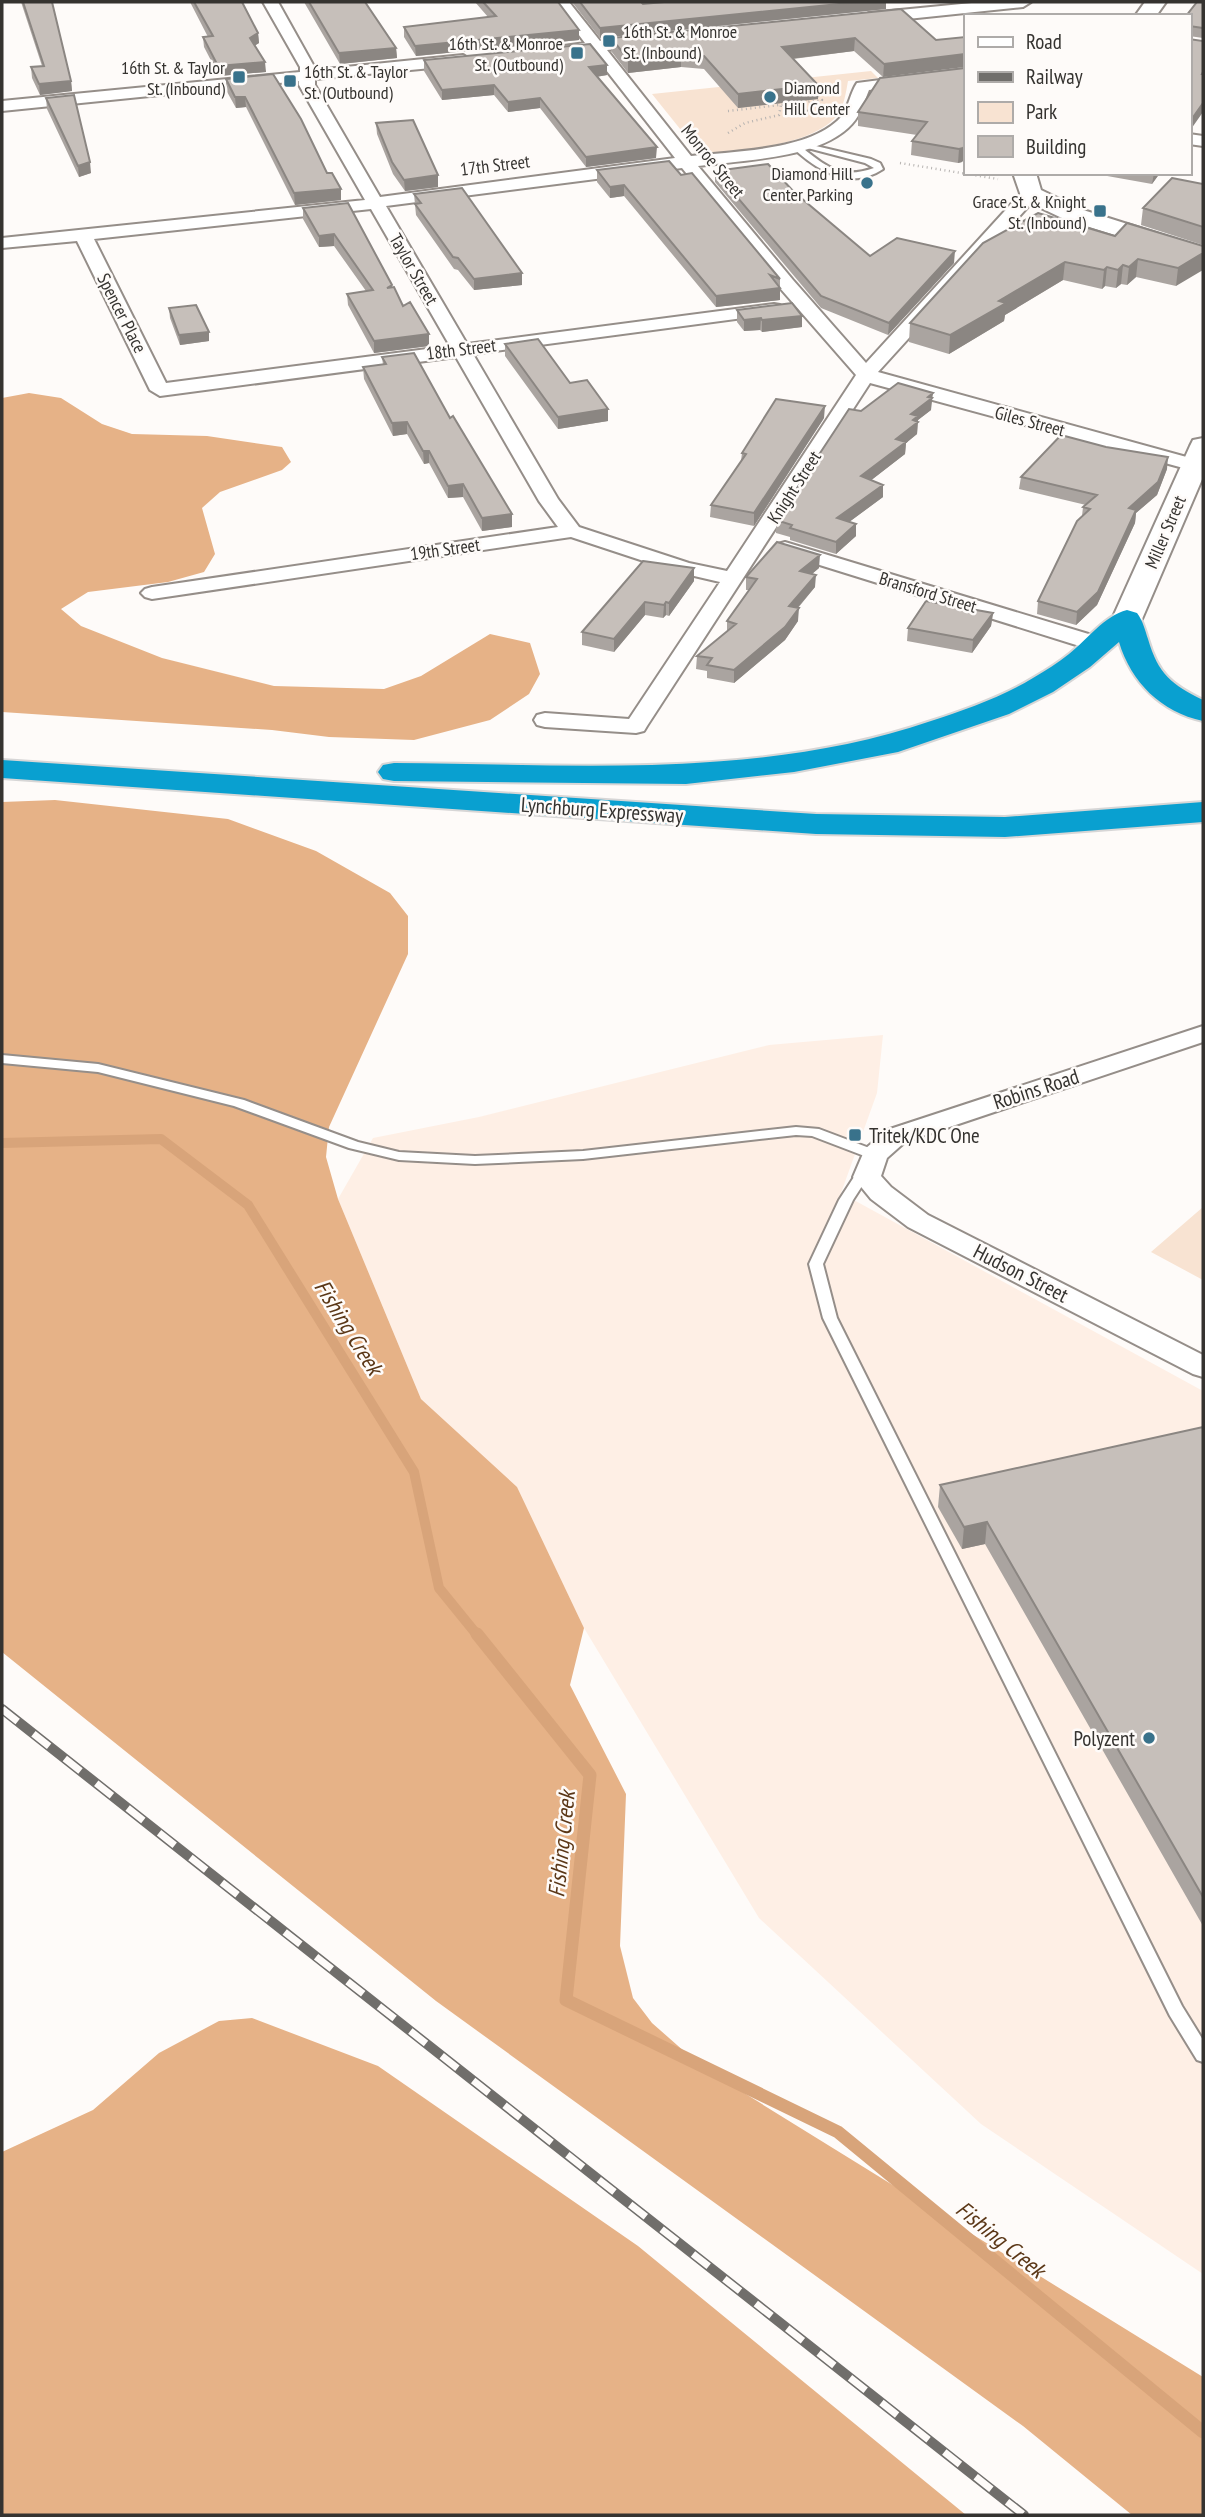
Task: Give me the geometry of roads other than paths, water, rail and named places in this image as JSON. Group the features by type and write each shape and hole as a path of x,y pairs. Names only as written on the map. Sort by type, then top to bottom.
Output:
{"highway":[{"path":"319,771 686,775 794,763 887,745 998,707 1042,686 1079,661 1127,619 1140,665 1147,676 1171,696 1203,712"},
{"name":"Lynchburg Expressway","path":"2,750 782,802 912,807 1097,802 1203,791"},
{"name":"Lynchburg Expressway","path":"2,769 830,825 1005,827 1203,812"}],"main road":[{"path":"1019,182 1072,214 1203,256"},
{"name":"Miller Street","path":"1127,619 1199,455"}],"street":[{"name":"Taylor Street","path":"271,2 308,67 307,85 549,502 572,531"},
{"name":"Monroe Street","path":"561,2 803,305 866,374"},
{"path":"870,2 884,16"},
{"path":"857,19 1023,2"},
{"path":"539,52 662,40"},
{"path":"6,101 308,76 485,58"},
{"name":"17th Street","path":"2,243 375,203 687,163 799,145 832,131 848,118 863,86 964,74"},
{"name":"Knight Street","path":"545,720 636,726 866,374 1019,182"},
{"name":"Spencer Place","path":"83,235 160,390"},
{"name":"18th Street","path":"160,390 803,305"},
{"name":"Giles Street","path":"866,374 878,380 1199,455"},
{"name":"19th Street","path":"152,593 572,531 633,553 733,578"},
{"name":"Bransford Street","path":"759,540 1097,643"},
{"name":"Robins Road","path":"875,1156 896,1136 1203,1034"},
{"name":"Hudson Street","path":"875,1156 867,1177 881,1193 918,1221 1203,1367"}],"lane":[{"path":"799,145 868,161 877,165 878,169 854,177 834,175 799,145"},
{"path":"2,1059 111,1071 239,1103 354,1144 399,1156 475,1160 583,1155 796,1131 814,1132 875,1156 846,1200 816,1264 830,1318 1169,1999 1203,2055"}],"waterway":[{"name":"Fishing Creek","path":"2,1143 161,1139 248,1205 414,1472 439,1588 478,1636"},
{"name":"Fishing Creek","path":"477,1634 590,1775 566,2000 838,2132 1203,2432"}],"railway":[{"path":"2,1709 1024,2515"}],"place":[{"name":"16th St. & Monroe St. (Inbound)","path":"609,41"},
{"name":"16th St. & Monroe St. (Outbound)","path":"577,53"},
{"name":"16th St. & Taylor St. (Inbound)","path":"239,77"},
{"name":"16th St. & Taylor St. (Outbound)","path":"290,81"},
{"name":"Diamond Hill Center","path":"770,97"},
{"name":"Diamond Hill Center Parking","path":"867,183"},
{"name":"Grace St. & Knight St. (Inbound)","path":"1100,211"},
{"name":"Tritek/KDC One","path":"855,1135"},
{"name":"Polyzent","path":"1149,1738"}]}
